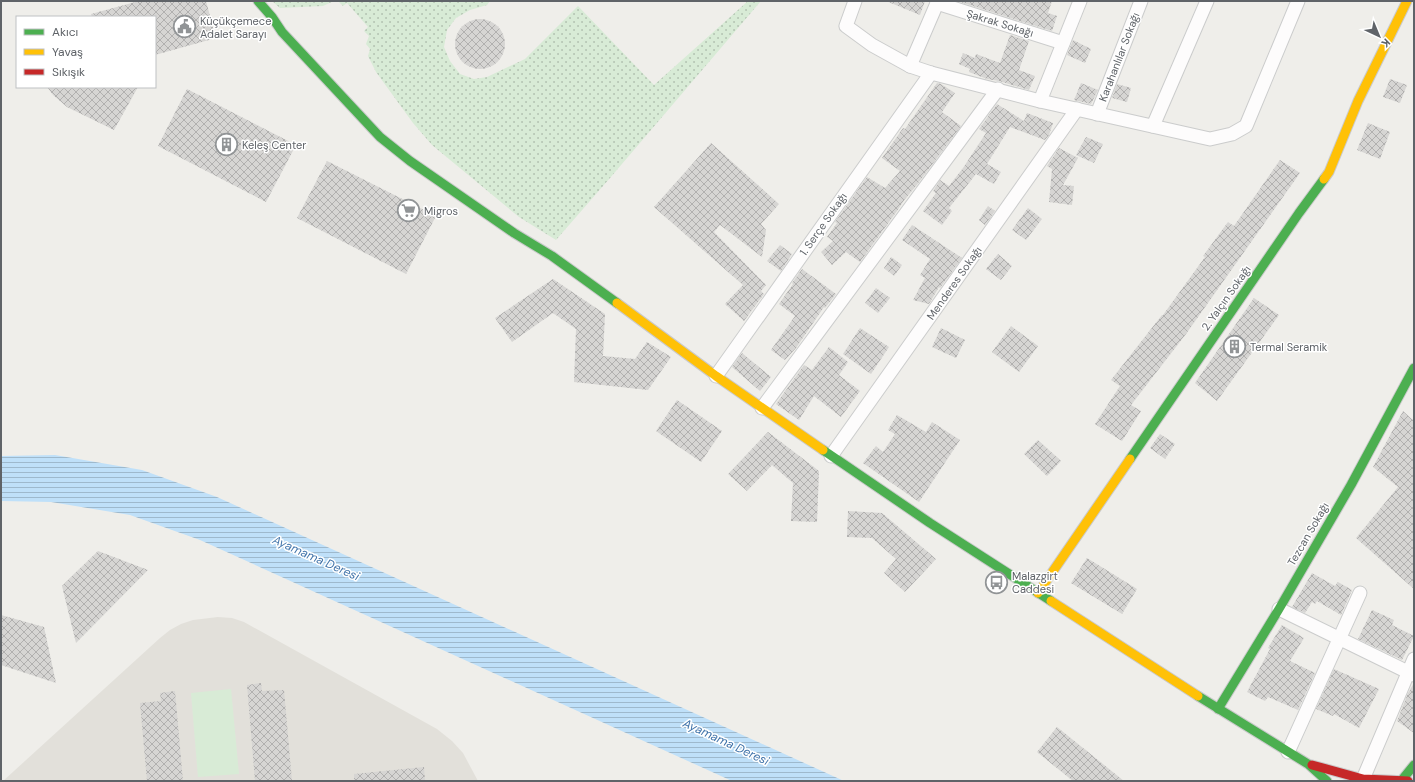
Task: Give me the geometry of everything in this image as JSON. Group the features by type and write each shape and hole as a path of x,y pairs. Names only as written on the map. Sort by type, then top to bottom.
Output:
{"main road":[{"path":"258,1 272,17 282,32 380,137 404,156 508,228 552,256 716,376 831,456 930,523 1038,593 1218,709 1308,764 1327,781"},
{"name":"2. Yalçın Sokağı","path":"1038,593 1299,213 1329,172 1358,101 1407,1"},
{"path":"263,20 282,32"},
{"name":"Tezcan Sokağı","path":"1218,709 1279,609 1351,485 1413,371"},
{"path":"1308,764 1363,779 1408,781"},
{"path":"1401,781 1414,765"}],"street":[{"path":"856,1 846,26 872,45 910,66 931,73 1040,101 1210,139 1232,134 1246,126 1298,1"},
{"path":"1040,101 1080,1"},
{"name":"Karahanlılar Sokağı","path":"1097,114 1141,1"},
{"path":"1153,126 1207,1"},
{"path":"910,66 938,2"},
{"name":"Şakrak Sokağı","path":"938,2 1063,43"},
{"name":"1. Serçe Sokağı","path":"716,376 931,73"},
{"path":"762,408 998,89"},
{"name":"Menderes Sokağı","path":"831,456 1077,109"},
{"path":"1288,752 1360,593"},
{"path":"1279,609 1411,674"},
{"path":"1363,779 1411,674 1414,659"}],"shaded area":[{"path":"218,617 232,618 244,622 437,729 452,741 463,753 478,781 3,781 170,630 193,620"}],"green space":[{"path":"272,1 334,1 323,6 280,8"},
{"path":"338,1 490,1 487,5 470,10 456,18 447,30 444,47 450,61 460,74 474,79 487,77 525,59 578,6 654,85 748,1 761,1 556,240 519,217 432,145 413,123 376,72 368,56 370,49 366,44 369,36 364,31 368,27 347,3 343,6"},
{"path":"231,689 239,774 198,777 191,693"}],"water":[{"name":"Ayamama Deresi","path":"55,455 142,470 217,497 844,781 732,781 200,540 130,515 51,502 1,501 1,456"}],"building":[{"name":"Küçükçemece Adalet Sarayı","path":"139,1 206,1 216,38 156,55 156,16 92,16 91,14"},
{"path":"886,1 925,1 920,15"},
{"path":"957,1 1052,1 1048,13 1057,16 1052,31"},
{"path":"480,19 489,21 500,30 505,44 503,53 494,64 480,69 471,67 460,58 455,44 457,35 466,24"},
{"path":"1010,35 1029,41 1019,70 1035,76 1029,90 987,79 969,72 970,69 959,64 963,53 975,58 976,54 1000,63"},
{"path":"1073,40 1091,49 1085,63 1067,55"},
{"path":"1390,79 1407,85 1400,103 1383,97"},
{"path":"937,83 955,93 942,112 961,126 905,199 860,262 846,252 832,265 821,252 833,241 827,237 837,223 835,222 867,177 885,188 900,171 882,158 903,128 905,129"},
{"path":"1081,83 1098,90 1091,104 1074,100"},
{"path":"1117,84 1131,88 1127,102 1112,98"},
{"path":"48,88 137,88 114,130 67,107 53,95"},
{"name":"Keleş Center","path":"187,89 296,145 266,202 158,146"},
{"path":"997,104 1024,121 1027,113 1053,123 1049,135 1045,140 1010,127 987,164 1001,172 994,184 976,174 949,208 952,211 942,225 923,211 936,193 933,191 940,180 949,186 963,168 986,133 979,129"},
{"path":"1368,123 1390,132 1380,159 1357,150"},
{"path":"1086,137 1103,144 1094,163 1076,155"},
{"path":"711,143 779,204 761,224 766,230 762,257 720,225 714,232 766,285 761,291 764,294 744,321 725,304 743,285 654,207"},
{"path":"1059,148 1078,158 1063,185 1074,186 1072,205 1049,202 1052,169 1047,166"},
{"path":"1280,160 1300,173 1186,334 1131,405 1141,411 1122,441 1095,424 1120,386 1111,380 1163,315 1228,222 1234,226"},
{"path":"327,161 436,216 406,274 297,218"},
{"path":"988,206 995,211 985,225 979,220"},
{"path":"1028,208 1042,219 1026,240 1012,230"},
{"path":"912,225 962,258 940,288 939,287 929,304 913,300 925,278 920,275 930,259 902,240"},
{"path":"780,245 792,254 781,271 767,261"},
{"path":"998,254 1012,266 1001,280 986,269"},
{"path":"891,257 902,265 894,276 884,268"},
{"path":"802,269 836,294 825,308 824,307 796,348 785,360 771,350 795,316 779,304"},
{"path":"553,279 605,314 603,356 635,359 647,342 671,357 648,390 574,382 576,329 553,313 512,342 495,318"},
{"path":"876,288 890,298 878,313 865,303"},
{"name":"Termal Seramik","path":"1254,298 1279,315 1217,401 1195,383"},
{"path":"1011,326 1038,346 1019,372 992,352"},
{"path":"860,328 889,347 871,374 843,354"},
{"path":"941,328 965,340 956,358 932,347"},
{"path":"829,347 848,362 839,375 860,391 841,417 814,396 799,420 776,404 804,365 812,370"},
{"path":"742,353 771,377 760,391 732,367"},
{"path":"677,400 722,431 701,462 656,431"},
{"path":"1403,411 1414,421 1414,589 1356,538 1398,487 1373,467"},
{"path":"897,415 926,432 932,422 960,440 919,502 863,463 876,446 883,452 895,434 888,430"},
{"path":"768,432 819,471 817,522 791,521 793,483 772,465 747,491 728,474"},
{"path":"1160,434 1175,444 1165,459 1150,448"},
{"path":"1038,440 1061,461 1047,476 1024,454"},
{"path":"848,511 882,513 936,559 905,592 884,573 896,559 872,538 847,537"},
{"path":"98,551 148,570 76,643 62,586"},
{"path":"1087,558 1137,589 1122,614 1071,583"},
{"path":"1312,573 1335,586 1338,582 1352,590 1341,615 1317,601 1315,604 1312,602 1305,613 1292,607"},
{"path":"1372,610 1394,620 1392,625 1414,636 1402,660 1358,639"},
{"path":"1,615 44,627 56,683 1,665"},
{"path":"1282,625 1304,638 1290,661 1315,673 1298,710 1268,697 1265,701 1247,692 1270,649 1268,648"},
{"path":"1334,669 1379,689 1359,728 1334,714 1333,716 1316,709"},
{"path":"261,683 262,691 284,690 292,781 255,781 247,685"},
{"path":"1414,683 1414,733 1397,721 1408,693"},
{"path":"175,691 183,781 147,781 140,703 161,701 160,693"},
{"path":"1057,727 1124,781 1073,781 1037,752"},
{"path":"424,767 425,781 354,781 354,774"}],"traffic: fast":[{"path":"258,1 272,17 282,32 380,137 410,161 514,233 552,256 617,303"},
{"path":"1130,459 1324,179"},
{"path":"1218,709 1279,609 1351,485 1414,368"},
{"path":"823,450 930,523 1051,601"},
{"path":"1198,696 1308,764 1327,781"},
{"path":"1401,781 1414,765"}],"traffic: slow":[{"path":"1324,179 1329,172 1358,101 1407,1"},
{"path":"617,303 716,376 823,450"},
{"path":"1038,593 1130,459"},
{"path":"1051,601 1198,696"}],"traffic: jam":[{"path":"1312,765 1363,779 1408,781"}],"place":[{"name":"Küçükçemece Adalet Sarayı","path":"184,27"},
{"name":"Keleş Center","path":"227,145"},
{"name":"Migros","path":"408,211"},
{"name":"Termal Seramik","path":"1235,347"},
{"name":"Malazgirt Caddesi","path":"996,582"}]}
